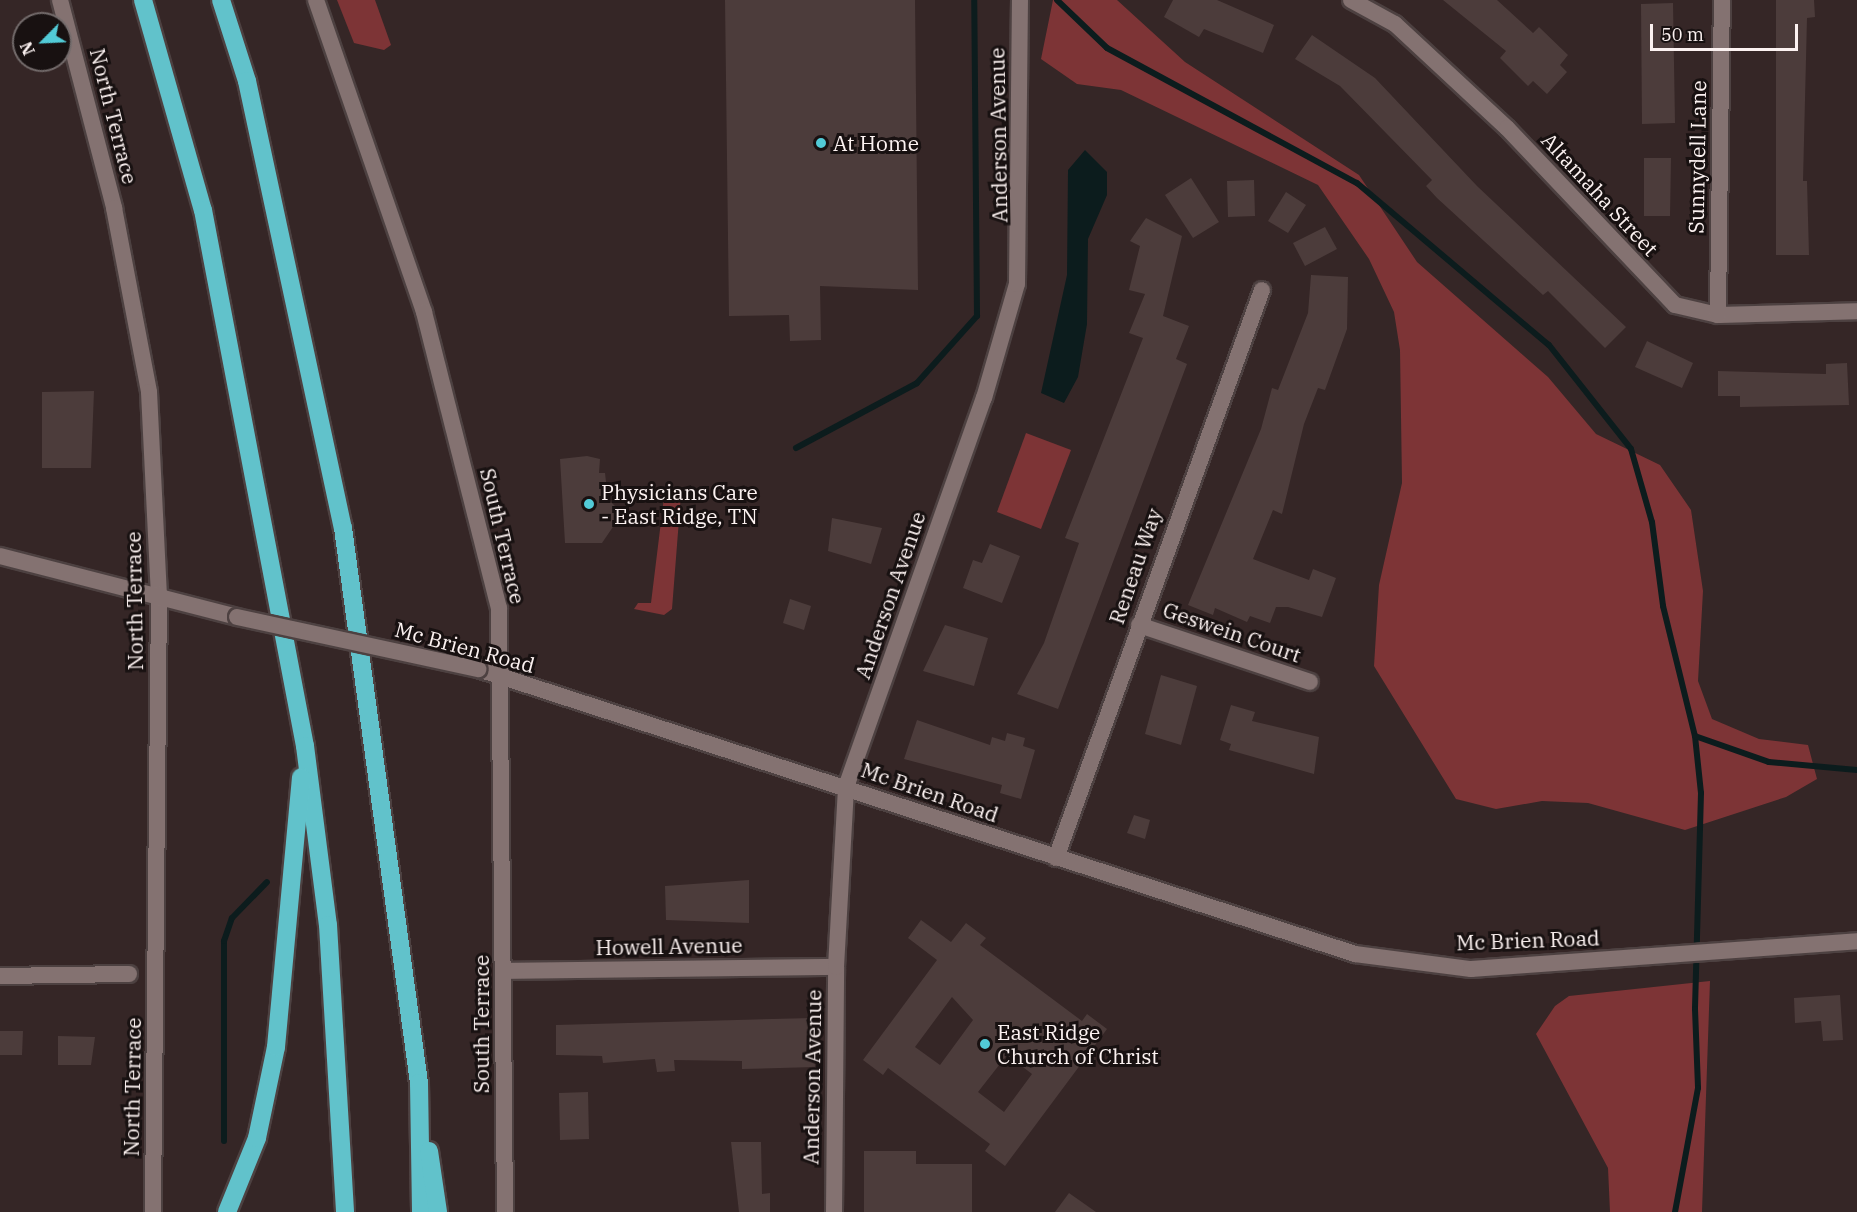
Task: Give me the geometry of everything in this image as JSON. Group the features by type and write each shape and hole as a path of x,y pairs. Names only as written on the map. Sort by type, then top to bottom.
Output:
{"highway":[{"path":"143,0 203,210 304,746 328,925 345,1212"},
{"path":"221,0 247,81 343,528 438,1212"},
{"path":"227,1212 257,1138 276,1047 304,746"},
{"path":"419,1083 421,1212"}],"street":[{"name":"North Terrace","path":"60,0 114,208 149,392 159,594 153,1212"},
{"name":"South Terrace","path":"316,0 424,312 499,608 496,676 504,971 505,1212"},
{"name":"Anderson Avenue","path":"834,1212 836,967 846,787 984,398 1017,284 1020,0"},
{"name":"Altamaha Street","path":"1351,0 1395,24 1507,128 1675,305 1718,315 1857,311"},
{"name":"Sunnydell Lane","path":"1718,315 1722,0"},
{"name":"Reneau Way","path":"1056,858 1262,290"},
{"name":"Mc Brien Road","path":"0,556 159,594 237,617 478,669 1355,954 1471,969 1716,955 1857,941"},
{"name":"Geswein Court","path":"1139,625 1310,682"},
{"name":"Howell Avenue","path":"504,971 836,967"},
{"path":"0,976 129,974"}],"shaded area":[{"path":"337,0 375,0 391,45 384,50 354,43"},
{"path":"1053,0 1117,0 1185,62 1359,175 1417,262 1548,377 1596,434 1660,465 1691,510 1703,591 1698,681 1712,719 1759,739 1808,745 1817,779 1786,797 1685,830 1588,803 1542,801 1496,809 1456,799 1374,666 1379,585 1402,483 1400,350 1394,312 1369,259 1318,185 1121,90 1077,84 1041,59"},
{"path":"1085,150 1107,172 1107,195 1088,239 1087,324 1078,377 1064,403 1041,393 1067,275 1068,170"},
{"path":"1026,433 1071,450 1041,529 997,512"},
{"path":"652,487 681,494 672,609 664,615 634,609 638,603 651,603 664,497 648,492"},
{"path":"1710,981 1702,1212 1610,1212 1608,1168 1536,1034 1555,1006 1569,996"}],"building":[{"name":"At Home","path":"725,0 915,0 918,290 820,286 821,340 790,341 789,315 729,316"},
{"path":"1173,0 1217,0 1274,25 1263,53 1204,29 1199,37 1164,17"},
{"path":"1443,0 1497,0 1533,33 1539,27 1568,55 1560,65 1567,72 1547,94 1533,81 1528,86 1500,58 1506,51"},
{"path":"1776,0 1814,0 1815,17 1807,18 1803,181 1807,181 1809,255 1776,255"},
{"path":"1673,3 1675,123 1642,124 1641,4"},
{"path":"1312,35 1375,78 1477,186 1626,327 1605,348 1548,291 1543,295 1437,198 1426,186 1432,180 1340,86 1295,59"},
{"path":"1644,158 1671,158 1670,216 1644,216"},
{"path":"1191,178 1219,222 1193,238 1165,195"},
{"path":"1254,180 1255,216 1228,217 1227,181"},
{"path":"1286,192 1306,205 1288,233 1268,221"},
{"path":"1146,218 1182,236 1163,316 1189,326 1176,359 1187,364 1058,709 1017,694 1044,643 1079,543 1065,538 1143,338 1129,333 1145,294 1129,290 1140,246 1130,241"},
{"path":"1325,227 1337,249 1305,266 1293,243"},
{"path":"1311,275 1348,277 1347,329 1325,390 1318,388 1304,424 1282,514 1273,510 1253,559 1309,580 1313,569 1336,578 1322,617 1288,607 1276,607 1270,623 1250,616 1247,622 1215,608 1213,615 1188,605 1261,429 1272,388 1278,390 1308,313"},
{"path":"1647,341 1693,363 1682,388 1635,367"},
{"path":"1847,363 1849,405 1740,407 1740,396 1718,396 1718,371 1826,374 1826,364"},
{"path":"94,391 91,468 42,468 42,392"},
{"name":"Physicians Care - East Ridge, TN","path":"587,456 600,459 599,473 605,473 608,499 619,510 619,518 602,543 565,543 560,459"},
{"path":"832,518 882,528 871,564 828,551"},
{"path":"990,544 1020,556 1002,603 963,588 973,560 982,563"},
{"path":"790,599 811,606 804,630 783,623"},
{"path":"945,625 988,638 974,686 923,671"},
{"path":"1161,675 1197,686 1181,745 1145,734"},
{"path":"1231,705 1255,712 1252,721 1319,737 1314,774 1229,750 1231,744 1220,740"},
{"path":"917,720 990,745 992,737 1005,741 1007,733 1025,738 1023,746 1035,750 1021,799 1000,793 1002,785 904,759"},
{"path":"1134,815 1150,820 1145,839 1127,833"},
{"path":"749,880 749,923 666,920 665,886"},
{"name":"East Ridge Church of Christ","path":"921,920 951,942 966,923 986,938 980,945 1082,1021 1087,1014 1107,1029 1005,1166 985,1151 990,1144 888,1068 883,1075 863,1060 937,960 908,938","holes":["952,997 973,1020 940,1065 915,1047","1007,1055 1032,1074 1004,1112 978,1092"]},
{"path":"1840,995 1843,1040 1823,1041 1821,1021 1795,1023 1794,998"},
{"path":"812,1018 815,1067 742,1069 742,1061 674,1060 675,1071 657,1072 655,1059 603,1063 602,1056 556,1055 556,1025"},
{"path":"0,1031 23,1031 22,1055 0,1055"},
{"path":"58,1036 95,1037 91,1065 58,1065"},
{"path":"588,1092 589,1139 560,1140 559,1093"},
{"path":"731,1142 761,1142 762,1194 770,1193 770,1212 739,1212"},
{"path":"864,1151 916,1151 916,1164 972,1164 972,1212 864,1212"},
{"path":"1069,1193 1096,1212 1055,1212"}],"waterway":[{"path":"796,448 917,383 977,316 974,0"},
{"path":"1057,0 1107,48 1357,183 1549,345 1631,449 1652,522 1663,606 1695,736 1701,793 1695,1009 1698,1088 1675,1212"},
{"path":"1695,736 1769,762 1857,770"},
{"path":"224,1141 224,941 232,918 267,882"}],"place":[{"name":"At Home","path":"821,143"},
{"name":"Physicians Care - East Ridge, TN","path":"589,504"},
{"name":"East Ridge Church of Christ","path":"985,1044"}]}
